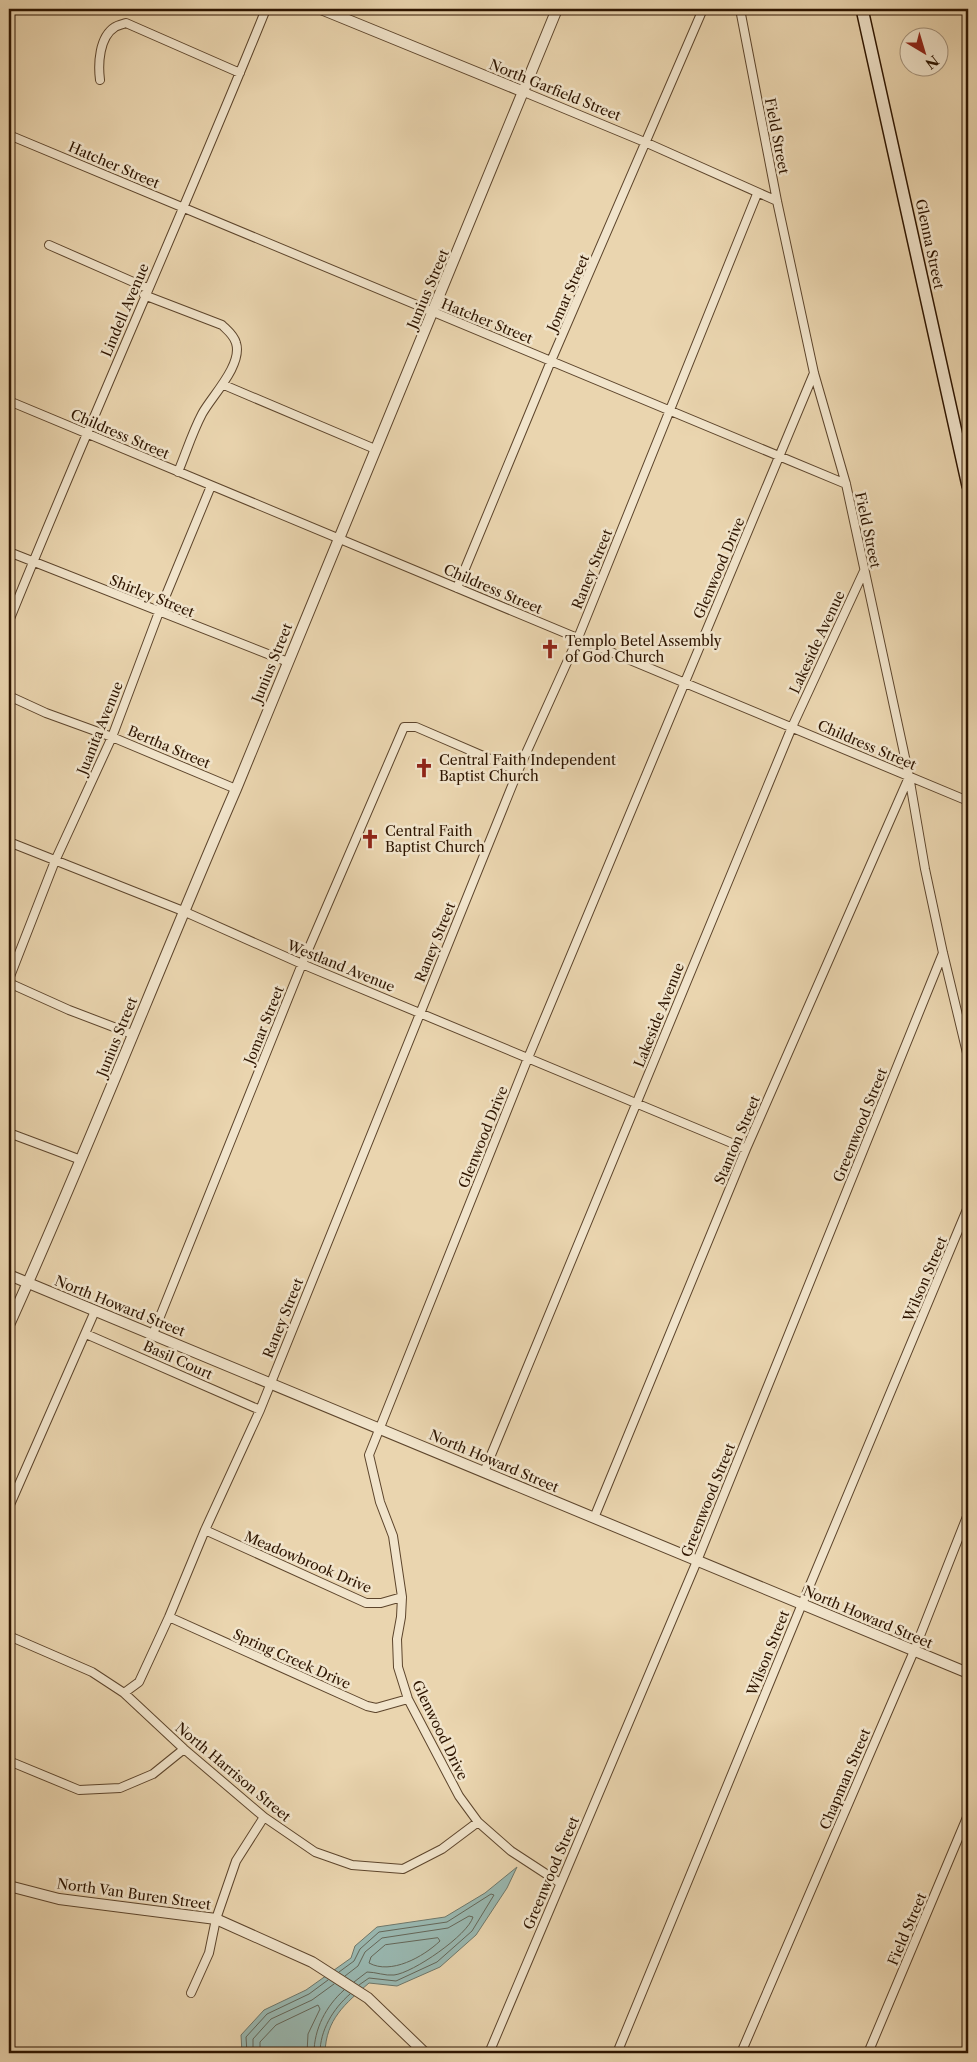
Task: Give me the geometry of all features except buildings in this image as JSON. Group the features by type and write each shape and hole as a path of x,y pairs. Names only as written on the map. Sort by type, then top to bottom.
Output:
{"main road":[{"name":"Glenna Street","path":"862,9 968,486"}],"street":[{"name":"Lindell Avenue","path":"9,621 32,562 88,434 266,9"},
{"name":"North Garfield Street","path":"321,9 647,143 757,194 777,201"},
{"name":"Junius Street","path":"9,1325 81,1160 183,911 236,789 557,9"},
{"name":"Jomar Street","path":"457,588 551,361 704,9"},
{"name":"Field Street","path":"740,9 777,201 814,373 846,484 909,776 925,869 968,1057"},
{"path":"100,80 98,62 106,37 114,27 126,22 240,73"},
{"name":"Hatcher Street","path":"9,135 846,484"},
{"name":"Raney Street","path":"124,1694 139,1682 260,1410 518,771 578,638 757,194"},
{"path":"49,245 146,292 222,325 232,334 236,344 236,356 224,385 202,414 178,472"},
{"name":"Glenwood Drive","path":"560,1882 511,1851 478,1822 459,1796 408,1699 398,1667 397,1639 402,1597 393,1536 380,1502 369,1456 528,1058 814,373"},
{"path":"224,385 375,449"},
{"name":"Childress Street","path":"9,401 968,801"},
{"name":"Juanita Avenue","path":"9,979 55,861 112,736 159,612 211,486"},
{"name":"Shirley Street","path":"9,552 288,662"},
{"name":"Lakeside Avenue","path":"484,1472 792,727 864,571"},
{"name":"Bertha Street","path":"9,696 46,713 112,736 236,789"},
{"name":"Jomar Street","path":"153,1334 302,964 404,727 416,727 518,771"},
{"name":"Stanton Street","path":"594,1518 746,1149 909,776"},
{"name":"Westland Avenue","path":"9,842 183,911 302,964 746,1149"},
{"name":"Greenwood Street","path":"489,2053 697,1561 943,953"},
{"path":"9,983 69,1010 132,1034"},
{"path":"9,1133 81,1160"},
{"name":"Wilson Street","path":"618,2053 802,1604 968,1207"},
{"name":"North Howard Street","path":"9,1275 968,1673"},
{"path":"9,1506 95,1310"},
{"name":"Basil Court","path":"86,1334 260,1410"},
{"name":"Chapman Street","path":"741,2053 914,1651 968,1514"},
{"name":"Meadowbrook Drive","path":"206,1530 366,1603 381,1603 402,1597"},
{"name":"Spring Creek Drive","path":"169,1617 367,1706 376,1708 408,1699"},
{"name":"North Harrison Street","path":"9,1636 92,1672 124,1694 184,1749 264,1817 316,1852 352,1865 403,1869 442,1850 478,1822"},
{"path":"9,1761 79,1790 120,1788 153,1774 184,1749"},
{"name":"Field Street","path":"868,2053 968,1815"},
{"path":"191,1993 209,1953 216,1918 236,1861 264,1817"},
{"name":"North Van Buren Street","path":"9,1886 60,1899 216,1918 312,1962 368,1998 425,2053"}],"water":[{"path":"517,1867 507,1888 476,1935 440,1967 397,1986 369,1983 352,1998 333,2021 326,2041 325,2053 242,2053 241,2035 264,2010 306,1990 351,1958 355,1946 377,1927 445,1917 485,1893"}],"place":[{"name":"Templo Betel Assembly of God Church","path":"550,649"},
{"name":"Central Faith Independent Baptist Church","path":"424,768"},
{"name":"Central Faith Baptist Church","path":"370,839"}]}
